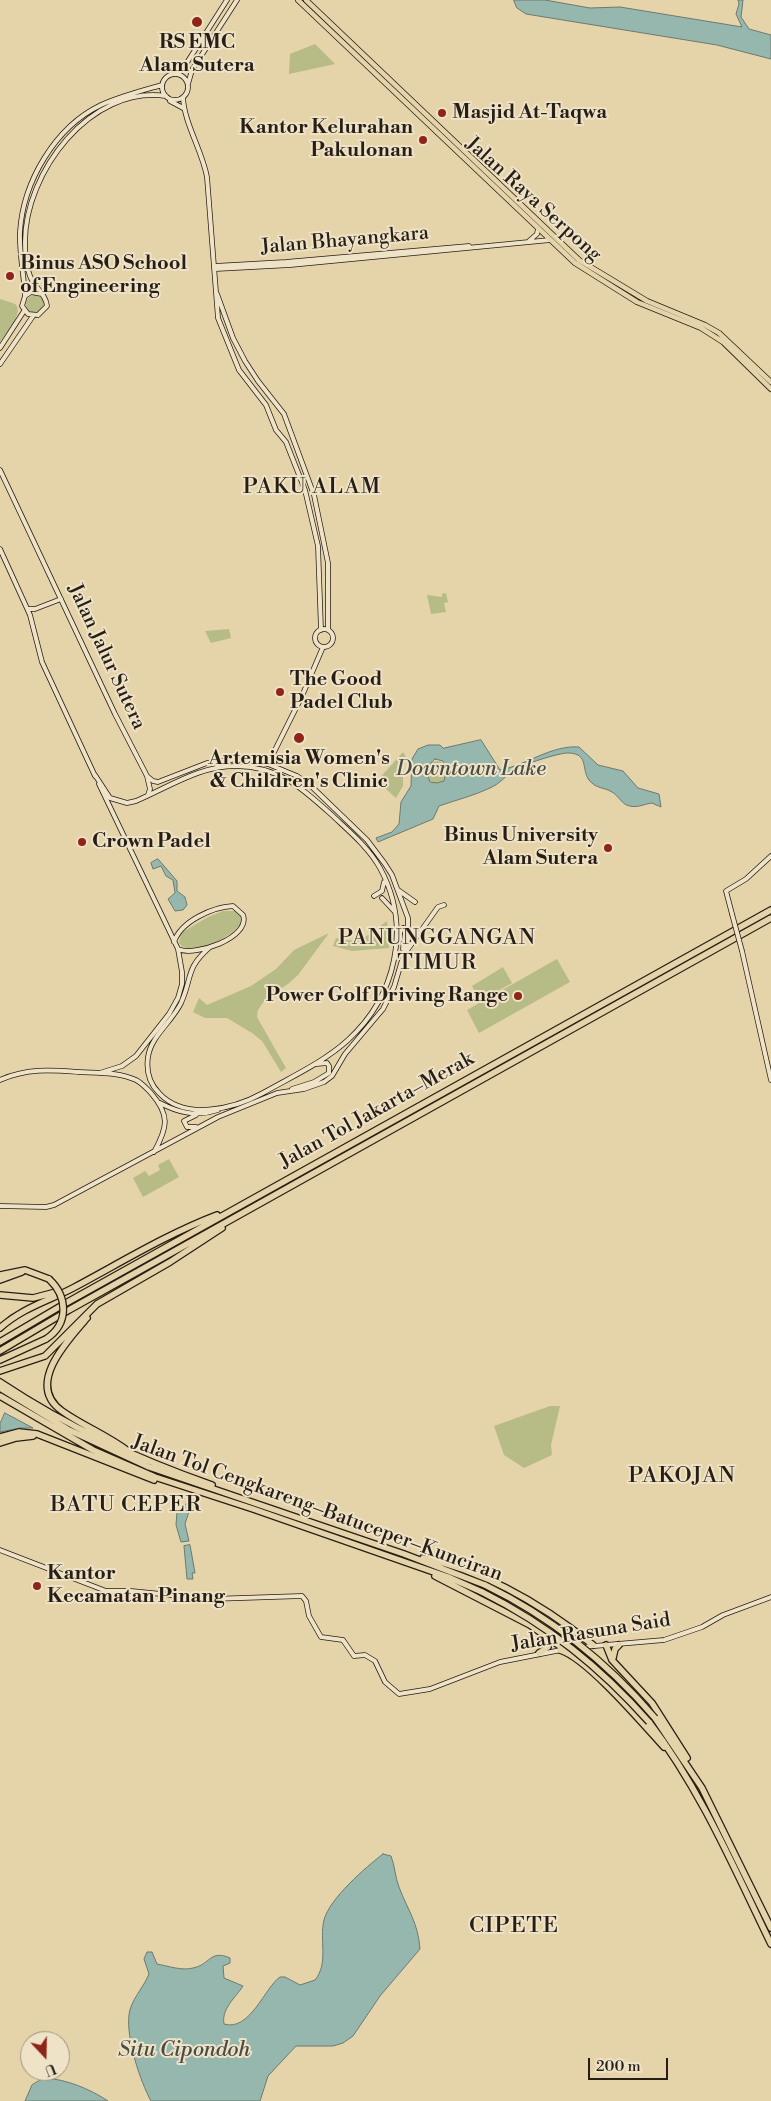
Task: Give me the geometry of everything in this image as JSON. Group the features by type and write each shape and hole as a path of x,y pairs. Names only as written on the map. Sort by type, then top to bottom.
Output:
{"highway":[{"name":"Jalan Tol Jakarta–Merak","path":"0,1342 235,1208 771,910"},
{"name":"Jalan Tol Jakarta–Merak","path":"0,1351 244,1212 771,918"},
{"path":"0,1328 23,1310 91,1279 148,1248 235,1208"},
{"path":"0,1371 33,1361 48,1354 86,1314 106,1298 177,1257 244,1212"},
{"path":"0,1275 21,1270 35,1272 49,1279 62,1296 64,1312 59,1327 46,1339 0,1360"},
{"path":"0,1280 19,1273 35,1272"},
{"path":"0,1295 39,1297 91,1279"},
{"path":"106,1298 85,1320 55,1360 48,1376 47,1388 52,1401 61,1410 110,1438 134,1456"},
{"path":"0,1382 54,1416 134,1456 237,1496"},
{"name":"Jalan Tol Cengkareng–Batuceper–Kunciran","path":"0,1388 46,1418 124,1457 174,1476 404,1554 484,1585 520,1603 582,1646 622,1682 655,1718 702,1788 771,1928"},
{"path":"0,1396 93,1450 155,1477 190,1489"},
{"path":"0,1437 29,1432 50,1438 134,1474 190,1489"},
{"path":"0,1443 25,1436 50,1438"},
{"name":"Jalan Tol Cengkareng–Batuceper–Kunciran","path":"190,1489 410,1564 482,1592 539,1623 577,1651 617,1686 650,1722 679,1764 706,1808 771,1944"},
{"path":"404,1554 428,1559 470,1573 517,1593 539,1605 594,1645"},
{"path":"410,1564 530,1625 545,1635 561,1650 594,1673 679,1764"},
{"path":"539,1652 546,1649 549,1644 545,1635"},
{"path":"582,1636 585,1642 582,1646"},
{"path":"606,1645 614,1663 662,1717 686,1756 702,1788"},
{"path":"614,1663 613,1653 619,1645"},
{"path":"572,1648 570,1651 572,1656"}],"main road":[{"path":"25,296 20,254 21,221 27,196 42,163 64,133 96,108 129,94 162,85 168,76 176,74 188,61 227,0"},
{"path":"237,0 192,70 187,91 183,97 184,108 204,159 218,318 233,358 244,379 266,405 276,430 286,442 304,490 316,533 320,575 320,628 316,636 320,653"},
{"name":"Jalan Raya Serpong","path":"298,0 575,263 626,292 705,325 719,333 771,382"},
{"name":"Jalan Raya Serpong","path":"306,0 579,260 648,307 701,328 723,342 771,389"},
{"path":"176,74 184,77 188,84"},
{"path":"162,85 166,96"},
{"path":"0,364 26,324 33,316 45,310 46,301 30,277 25,242 32,196 45,168 67,139 86,122 124,100 157,95 166,96 172,100 183,97"},
{"path":"157,95 184,108"},
{"path":"527,242 537,234 538,228"},
{"name":"Jalan Bhayangkara","path":"215,267 550,240"},
{"path":"0,348 24,311 22,302 25,296 31,292 42,294"},
{"path":"217,292 233,338 258,382 284,414 311,485 323,531 328,563 328,630 332,636 332,641 320,653 302,696 268,764"},
{"path":"24,311 33,316"},
{"path":"20,318 24,315 27,316 26,324"},
{"path":"266,405 273,400"},
{"path":"286,442 292,438"},
{"name":"Jalan Jalur Sutera","path":"0,470 115,714 147,776 150,789 148,795"},
{"path":"316,533 323,531"},
{"path":"0,549 31,617 42,662 178,949 183,980 178,998 172,1008 136,1056 122,1066 100,1073"},
{"path":"28,609 35,609 55,599 59,594"},
{"path":"55,599 61,599"},
{"path":"31,617 35,609"},
{"path":"320,628 325,626 329,609"},
{"path":"320,628 328,630"},
{"path":"318,645 324,647"},
{"path":"147,776 153,781 158,782 207,763 222,760 238,759 268,764 297,776 310,785 367,840 392,875 409,928 408,940 394,987 384,1008 345,1054 332,1076 314,1087 290,1090"},
{"path":"95,775 107,795 117,802 134,802 194,774 224,766 253,768 282,775 305,790 371,856 384,877 395,913 396,955"},
{"path":"771,856 746,879 726,891 742,951 771,1080"},
{"path":"374,896 382,891 385,886 384,877"},
{"path":"398,890 416,902"},
{"path":"382,898 395,913"},
{"path":"403,956 438,907 444,905"},
{"path":"174,942 180,931 196,919 230,906 236,907 243,915 244,923 240,930 210,947 198,958 191,968 181,1002 152,1046 148,1055 147,1067 155,1089 171,1103 192,1109 228,1107"},
{"path":"312,1064 327,1064 330,1069 329,1073 314,1082 205,1124 190,1128 184,1124 184,1121 188,1118 255,1097 346,1042 372,1014 387,987 396,955 400,930 403,928 405,933 403,956"},
{"path":"178,949 189,952 210,947"},
{"path":"0,1080 28,1070 100,1073 136,1080 160,1104 164,1112 165,1125 154,1152"},
{"path":"160,1104 183,1113 208,1113"},
{"path":"0,1206 46,1207 54,1205 205,1124"},
{"name":"Jalan Rasuna Said","path":"0,1550 106,1591 131,1591 211,1599 302,1596 305,1598 309,1616 321,1636 341,1639 346,1643 354,1656 363,1654 371,1658 379,1666 385,1682 399,1694 430,1689 500,1662 539,1652 582,1646 619,1645 660,1640 702,1627 723,1615 771,1597"}],"green space":[{"path":"315,44 335,64 289,74 290,54"},
{"path":"31,295 39,295 44,300 42,311 31,313 26,308 26,300"},
{"path":"0,299 15,304 18,312 0,342"},
{"path":"446,593 448,602 444,603 446,612 431,614 427,595 442,597 442,594"},
{"path":"229,629 231,638 211,643 205,631"},
{"path":"403,752 406,757 403,762 403,786 396,798 377,781"},
{"path":"437,761 445,764 448,772 445,780 437,783 429,780 426,772 429,764"},
{"path":"223,911 236,911 241,916 241,924 220,940 202,948 185,948 179,943 181,933 208,917"},
{"path":"387,921 389,948 352,951 333,946 336,938 345,940 359,939"},
{"path":"329,933 298,975 266,998 258,1010 257,1017 286,1068 281,1072 262,1041 252,1033 227,1018 205,1018 193,1012 199,998 207,1005 251,986 276,969 294,950"},
{"name":"Power Golf Driving Range","path":"557,959 570,982 479,1033 467,1010"},
{"path":"503,967 512,983 480,1001 472,986"},
{"path":"169,1159 179,1177 143,1197 133,1178 145,1171 149,1176 160,1170 158,1165"},
{"path":"550,1406 560,1406 551,1445 552,1455 524,1468 504,1455 494,1426"}],"water":[{"path":"514,0 545,0 590,8 620,7 742,27 736,14 739,4 738,0 743,0 741,17 749,29 771,35 771,59 717,45 526,14 517,8"},
{"name":"Downtown Lake","path":"481,740 500,770 559,749 579,747 598,765 623,771 638,788 659,794 661,807 652,803 636,807 625,804 612,792 597,786 589,780 584,763 579,756 565,753 541,759 518,768 494,786 439,806 433,819 378,842 376,838 392,832 399,824 401,802 411,786 412,759 418,749 428,745 440,745 443,748","holes":["435,759 443,761 447,769 444,781 430,782 428,775 430,764"]},
{"path":"158,859 177,881 177,891 185,897 187,905 183,910 175,911 168,899 175,893 173,880 166,876 161,866 153,869 151,863"},
{"path":"5,1413 33,1428 20,1428 0,1432 0,1424"},
{"path":"191,1500 185,1524 189,1541 181,1542 176,1525 177,1512"},
{"path":"190,1545 195,1573 192,1573 193,1579 187,1579 184,1546"},
{"name":"Situ Cipondoh","path":"383,1854 391,1856 399,1887 415,1924 420,1949 380,1996 353,2036 343,2043 333,2046 296,2046 268,2076 260,2101 151,2101 142,2082 135,2059 129,2024 132,2005 149,1974 144,1959 147,1952 152,1952 157,1964 184,1969 199,1966 218,1955 230,1958 230,1963 223,1966 224,1978 243,1986 225,2013 224,2024 233,2025 249,2015 280,1977 285,1977 300,1985 315,1980 322,1966 323,1928 327,1912 340,1893"},
{"name":"Situ Cipondoh","path":"39,2081 64,2081 94,2092 108,2101 25,2101 32,2085"}],"place":[{"name":"RS EMC Alam Sutera","path":"197,22"},
{"name":"Masjid At-Taqwa","path":"442,113"},
{"name":"Kantor Kelurahan Pakulonan","path":"423,140"},
{"name":"Binus ASO School of Engineering","path":"10,276"},
{"name":"The Good Padel Club","path":"280,692"},
{"name":"Artemisia Women's & Children's Clinic","path":"299,738"},
{"name":"Crown Padel","path":"82,842"},
{"name":"Binus University Alam Sutera","path":"608,848"},
{"name":"Power Golf Driving Range","path":"518,996"},
{"name":"Kantor Kecamatan Pinang","path":"37,1586"}],"district":[{"name":"PAKU ALAM","path":"312,488"},
{"name":"PANUNGGANGAN TIMUR","path":"437,952"},
{"name":"PAKOJAN","path":"682,1477"},
{"name":"BATU CEPER","path":"126,1506"},
{"name":"CIPETE","path":"514,1927"}]}
